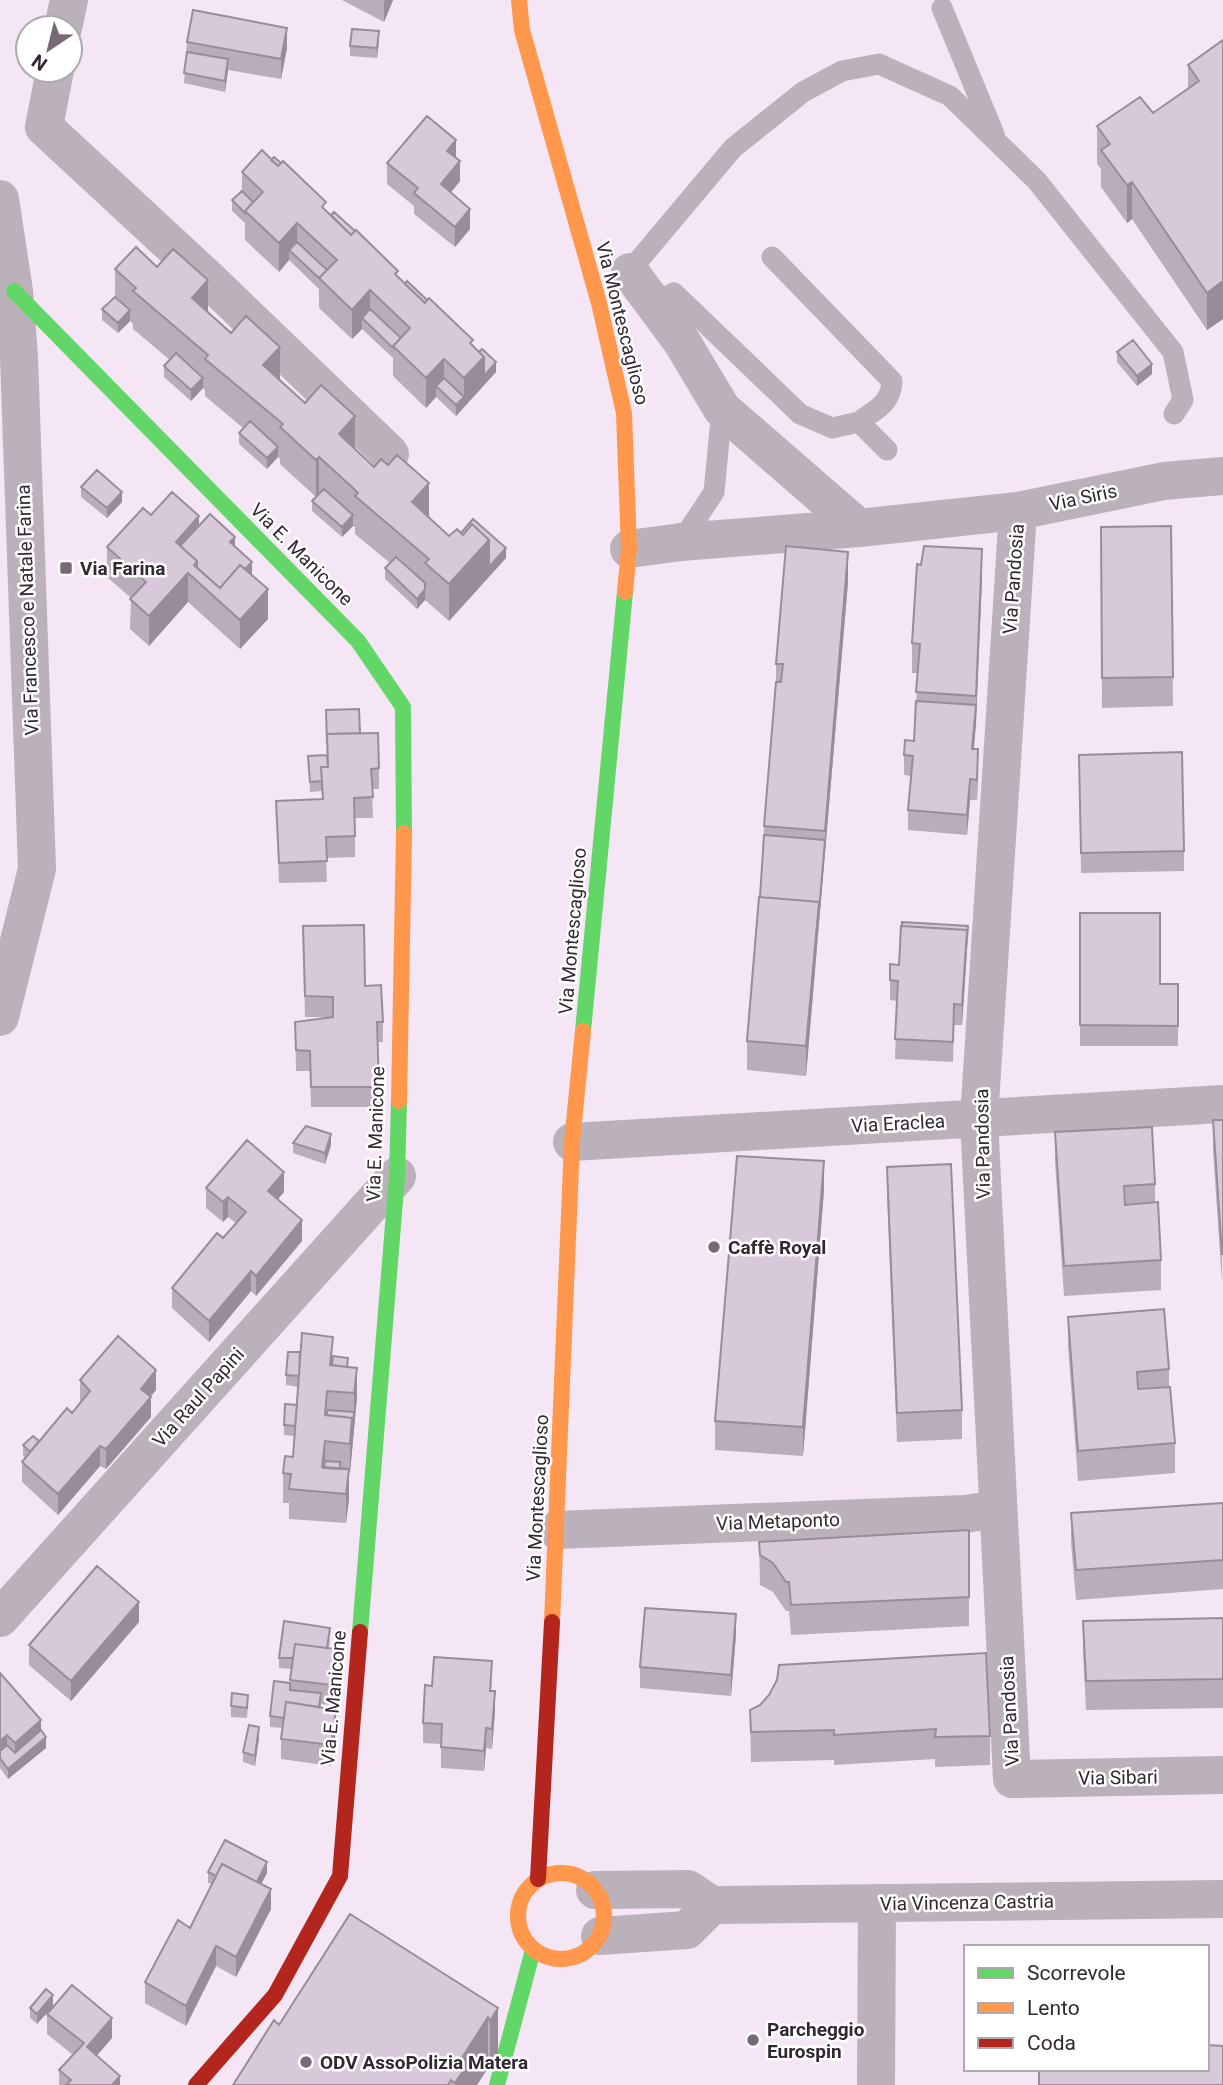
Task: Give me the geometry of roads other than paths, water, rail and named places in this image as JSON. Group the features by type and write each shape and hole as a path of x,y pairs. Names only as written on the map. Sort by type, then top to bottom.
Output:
{"main road":[{"name":"Via Montescaglioso","path":"519,0 522,30 599,303 624,412 629,549 572,1142 557,1530 538,1880"},
{"name":"Via E. Manicone","path":"14,291 358,641 403,707 405,781 397,1176 340,1876 275,1995 196,2085"},
{"path":"551,1874 571,1874 589,1882 595,1890 605,1917 600,1936 587,1951 570,1959 550,1959 533,1950 521,1934 517,1916 522,1896 538,1880 551,1874"},
{"path":"496,2085 533,1950"}],"street":[{"path":"52,84 44,127 206,277 390,454"},
{"name":"Via Francesco e Natale Farina","path":"0,199 14,291 19,357 37,869 0,1017"},
{"path":"630,272 682,342 722,409 859,528"},
{"name":"Via Siris","path":"629,549 1018,511 1164,481 1223,476"},
{"name":"Via Pandosia","path":"1012,1779 979,1119 1018,511"},
{"name":"Via Eraclea","path":"572,1142 1223,1104"},
{"name":"Via Raul Papini","path":"0,1618 397,1176"},
{"name":"Via Metaponto","path":"557,1530 965,1514 998,1509"},
{"name":"Via Sibari","path":"1012,1779 1223,1775"},
{"name":"Via Vincenza Castria","path":"595,1890 688,1889 712,1905 1223,1899"},
{"path":"876,2085 877,1903"},
{"path":"600,1936 687,1930 712,1905"}],"lane":[{"path":"942,8 997,143"},
{"path":"599,303 630,272 733,148 803,92 842,71 879,64 950,96 1037,181 1172,352 1183,400 1174,414"},
{"path":"654,303 674,293 800,414 832,428 859,422 883,404 892,393 892,381 772,257"},
{"path":"681,542 714,492 722,409"},
{"path":"859,422 887,450"}],"place":[{"name":"Via Farina","path":"66,568"},
{"name":"Caffè Royal","path":"714,1247"},
{"name":"Parcheggio Eurospin","path":"753,2040"},
{"name":"ODV AssoPolizia Matera","path":"306,2062"}]}
